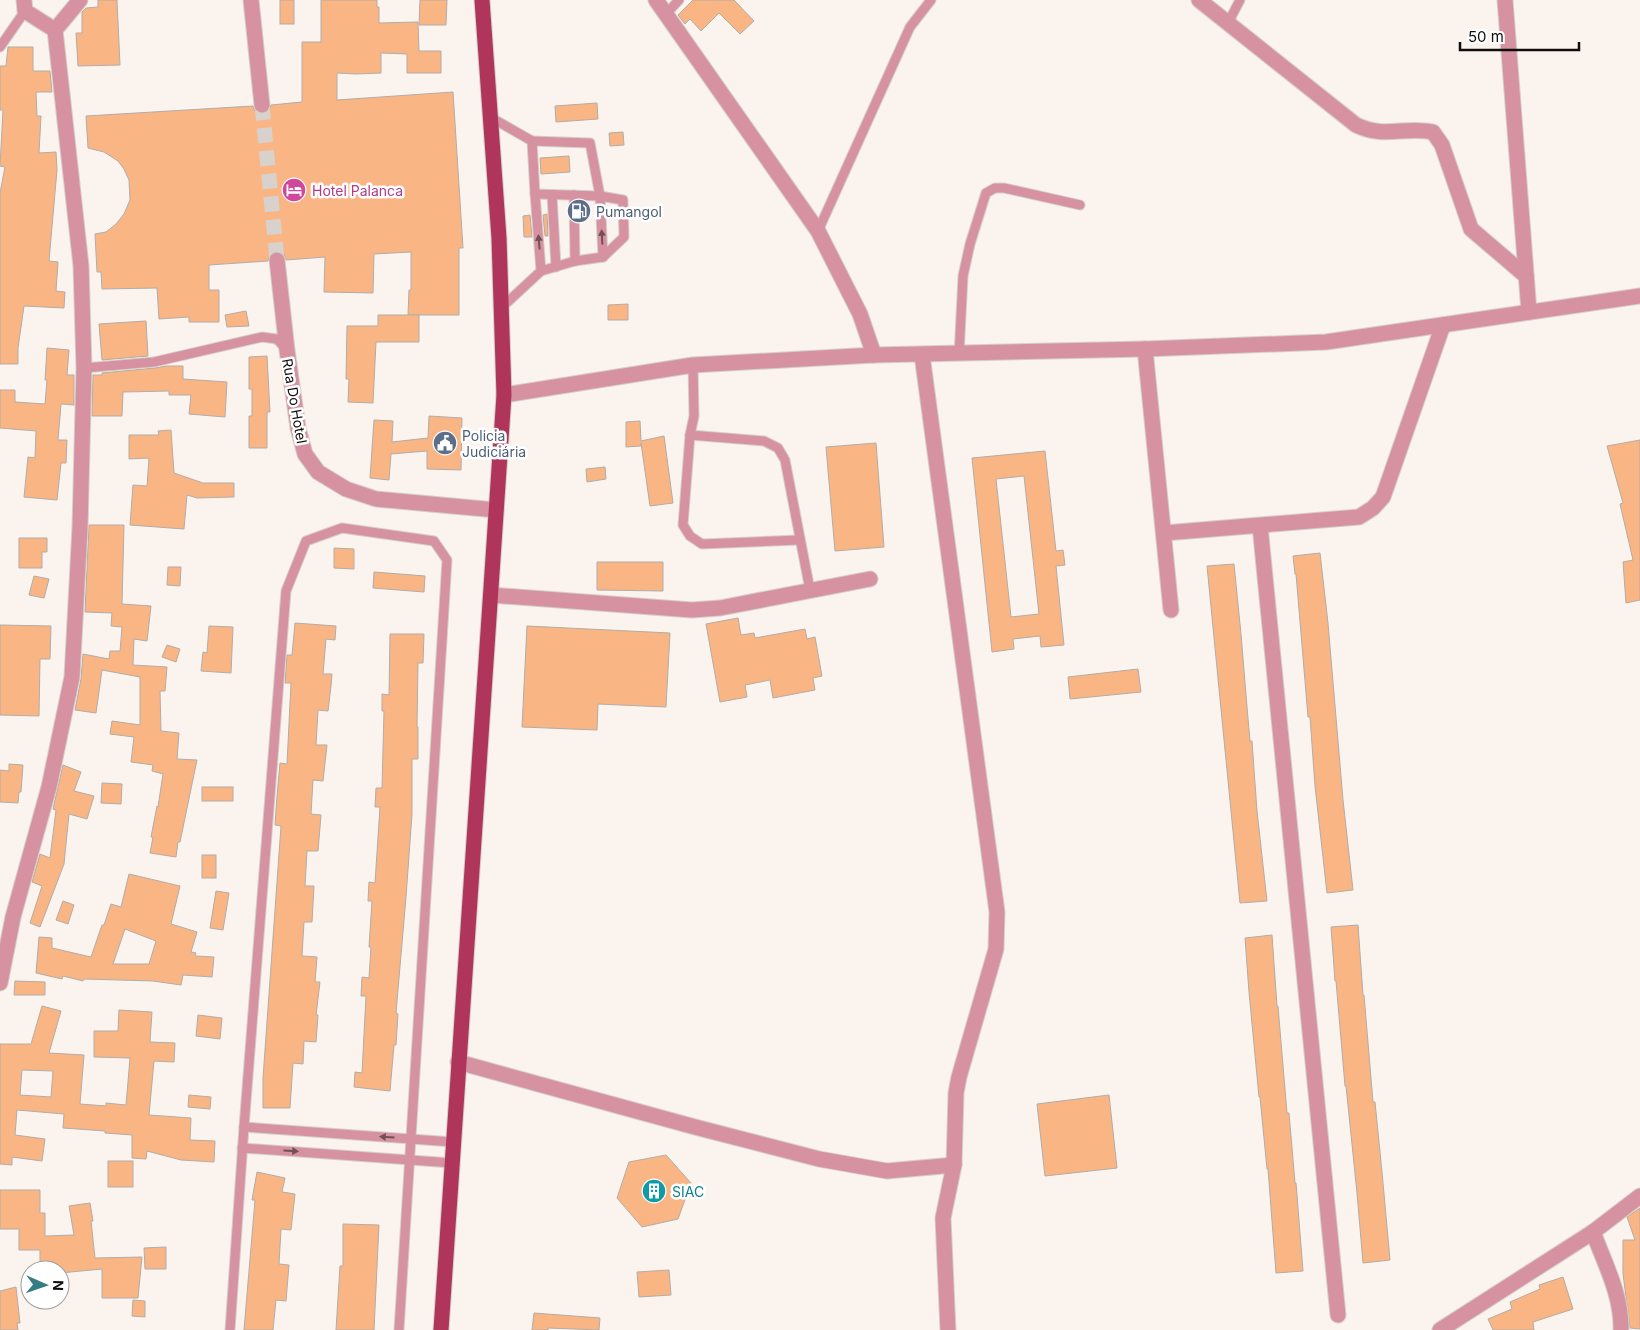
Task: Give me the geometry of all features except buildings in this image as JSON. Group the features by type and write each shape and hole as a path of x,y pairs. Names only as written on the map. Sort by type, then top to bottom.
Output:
{"main road":[{"path":"441,1330 504,396 499,238 482,0"}],"street":[{"path":"55,30 80,0"},
{"path":"252,0 262,105"},
{"path":"656,0 818,231 860,314 874,355"},
{"path":"1199,0 1356,125 1367,130 1382,133 1422,130 1433,132 1442,145 1471,230 1526,276"},
{"path":"1505,0 1529,312"},
{"path":"0,983 13,917 49,787 72,677 80,527 84,368 80,266 55,30 25,6"},
{"name":"Rua Do Hotel","path":"277,260 298,428 305,454 318,472 346,489 376,499 496,510"},
{"path":"504,396 692,365 874,355 1145,349 1326,342 1640,296"},
{"path":"1164,533 1359,517 1373,508 1383,497 1443,325"},
{"path":"1145,349 1171,610"},
{"path":"922,355 997,912 996,949 956,1093 954,1165 944,1218 948,1330"},
{"path":"1260,526 1338,1315"},
{"path":"491,595 692,610 720,608 870,579"},
{"path":"458,1062 819,1159 887,1170 954,1165"},
{"path":"1440,1330 1593,1232 1640,1196"},
{"path":"1593,1232 1617,1296 1621,1315 1621,1330"}],"lane":[{"path":"666,14 679,0"},
{"path":"818,231 910,27 931,0"},
{"path":"1228,23 1240,0"},
{"path":"0,47 25,6"},
{"path":"490,117 532,141 590,143 600,196 603,257"},
{"path":"532,141 534,194 541,271"},
{"path":"959,354 964,276 970,244 986,193 995,188 1004,188 1080,205"},
{"path":"501,308 541,271 576,261 603,257 624,237 623,200 600,196 534,194"},
{"path":"552,195 556,267"},
{"path":"574,195 576,261"},
{"path":"84,368 154,362 262,337 277,339 287,350"},
{"path":"692,365 694,416 690,435 683,525 690,536 702,544 799,540"},
{"path":"690,435 764,441 778,448 785,460 810,590"},
{"path":"230,1330 242,1148 286,591 306,541 342,528 434,541 447,560 399,1330"},
{"path":"244,1127 453,1142"},
{"path":"242,1148 452,1163"}],"tunnel":[{"path":"262,105 277,260"}],"place":[{"name":"Hotel Palanca","path":"294,190"},
{"name":"Pumangol","path":"579,211"},
{"name":"Policia Judiciária","path":"445,443"},
{"name":"SIAC","path":"654,1191"}]}
